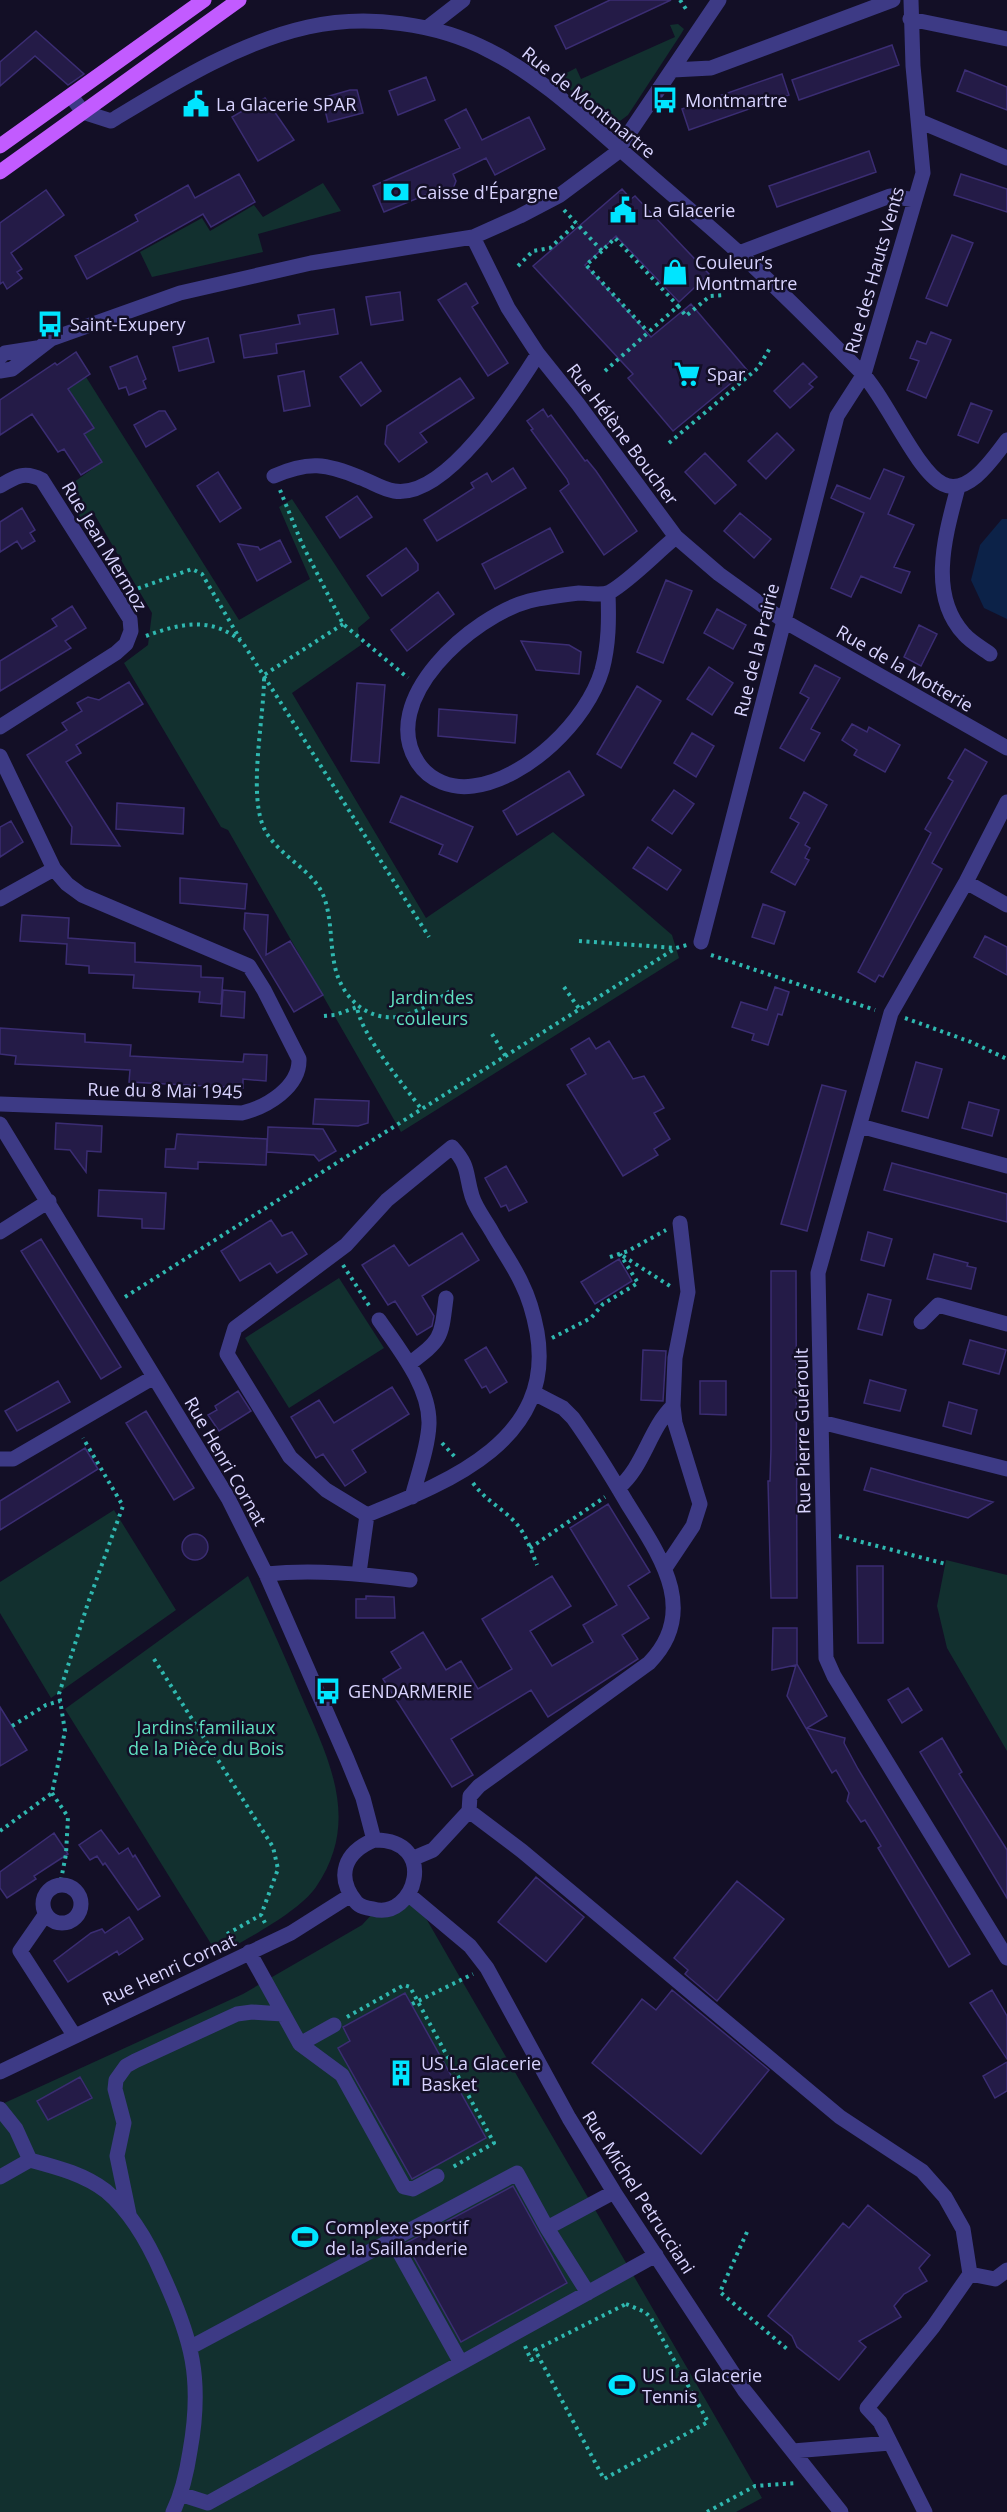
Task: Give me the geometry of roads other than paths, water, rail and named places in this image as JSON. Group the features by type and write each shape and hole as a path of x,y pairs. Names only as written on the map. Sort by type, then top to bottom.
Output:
{"main road":[{"path":"0,146 204,0"},
{"path":"2,167 83,112 238,0"}],"street":[{"path":"427,28 463,0"},
{"path":"0,372 12,369 51,339 188,291 311,262 473,237 520,216 560,195 619,148 719,0"},
{"path":"673,70 711,68 893,0"},
{"name":"Rue des Hauts Vents","path":"911,0 910,19 922,173 864,375 927,470 943,485 958,487"},
{"path":"910,19 1007,39"},
{"name":"Rue de Montmartre","path":"83,112 111,121 173,84 251,46 309,27 367,22 427,28 462,38 491,51 545,88 619,148 739,253 864,375"},
{"path":"71,96 83,112"},
{"path":"919,121 1007,158"},
{"path":"739,253 890,196 915,200"},
{"name":"Rue Hélène Boucher","path":"473,237 508,308 537,354 578,404 676,537 719,574 784,621"},
{"path":"0,357 5,353 37,348"},
{"path":"273,476 297,466 318,464 396,491 414,490 435,479 458,460 480,436 505,406 537,354"},
{"name":"Rue de la Prairie","path":"701,942 837,416 864,375"},
{"path":"990,654 964,635 951,616 943,583 943,552 958,487 973,478 1007,440"},
{"name":"Rue Jean Mermoz","path":"0,486 18,475 30,474 42,480 130,619 131,631 126,644 102,663 0,727"},
{"path":"608,593 607,650 593,693 582,711 553,743 535,759 504,777 484,785 459,788 441,782 423,770 411,753 407,735 410,714 420,688 434,666 455,645 506,610 554,596 608,593 676,537"},
{"name":"Rue de la Motterie","path":"784,621 1007,748"},
{"name":"Rue du 8 Mai 1945","path":"0,756 54,869 67,884 82,895 249,966 264,990 299,1059 299,1071 294,1081 255,1110 242,1113 0,1104"},
{"name":"Rue Pierre Guéroult","path":"1007,802 966,882 891,1014 819,1273 826,1658 834,1676 1007,1958"},
{"path":"0,899 54,869"},
{"path":"966,882 1007,905"},
{"name":"Rue Henri Cornat","path":"0,1124 228,1498 266,1574 354,1775 374,1840"},
{"path":"860,1126 1007,1166"},
{"path":"452,1147 465,1163 472,1197 522,1284 539,1344 539,1370 534,1393 529,1404 502,1441 465,1471 368,1515 326,1490 290,1456 227,1354 235,1328 346,1245 387,1200 452,1147"},
{"path":"0,1232 49,1201"},
{"path":"665,1568 693,1526 700,1504 675,1423 673,1406 675,1358 688,1292 680,1223"},
{"path":"409,1364 437,1342 442,1331 446,1298"},
{"path":"921,1322 938,1305 1007,1324"},
{"path":"379,1320 409,1364 427,1406 428,1436 412,1497"},
{"path":"0,1459 13,1460 154,1377"},
{"path":"414,1858 433,1850 469,1811 470,1796 479,1786 657,1655 664,1646 672,1625 672,1591 665,1568 618,1488 573,1418 563,1408 534,1393"},
{"path":"618,1488 628,1480 664,1415 673,1406"},
{"path":"821,1422 1007,1469"},
{"path":"359,1573 368,1515"},
{"path":"266,1574 295,1571 359,1573 410,1580"},
{"path":"469,1811 522,1851 840,2117 922,2171 945,2197 963,2229 970,2274 933,2327 867,2408 880,2422 925,2512"},
{"path":"387,1839 402,1845 414,1858 416,1876 408,1894 393,1908 378,1911 359,1906 351,1895 345,1880 347,1860 358,1846 374,1840 387,1839"},
{"path":"60,1885 77,1892 81,1904 80,1910 67,1923 55,1922 45,1915 44,1896 53,1887 60,1885"},
{"name":"Rue Michel Petrucciani","path":"408,1894 470,1946 488,1968 568,2118 614,2192 744,2390 841,2512"},
{"name":"Rue Henri Cornat","path":"0,2072 275,1941 316,1919 351,1895"},
{"path":"45,1915 20,1951 74,2035"},
{"path":"249,1952 300,2044 342,2075 404,2187 413,2189 437,2176"},
{"path":"129,2216 117,2156 124,2123 115,2089 120,2073 135,2061 237,2013 283,2014"},
{"path":"300,2044 334,2025"},
{"path":"0,2109 16,2129 30,2160"},
{"path":"0,2177 30,2160 54,2166 91,2181 106,2192 129,2216 153,2254 179,2311 191,2346 197,2384 196,2415 180,2494 173,2512"},
{"path":"191,2346 517,2173 588,2293"},
{"path":"548,2228 614,2192"},
{"path":"392,2239 461,2363"},
{"path":"180,2494 210,2508 461,2363 656,2255"},
{"path":"970,2274 995,2279 1007,2270"},
{"path":"793,2451 890,2443"}],"water":[{"path":"1002,519 1007,519 1007,619 984,608 971,580 980,545"}],"place":[{"name":"Montmartre","path":"665,100"},
{"name":"La Glacerie SPAR","path":"196,104"},
{"name":"Caisse d'Épargne","path":"396,192"},
{"name":"La Glacerie","path":"623,210"},
{"name":"Couleur’s Montmartre","path":"675,272"},
{"name":"Saint-Exupery","path":"50,324"},
{"name":"Spar","path":"687,374"},
{"name":"GENDARMERIE","path":"328,1691"},
{"name":"US La Glacerie Basket","path":"401,2073"},
{"name":"Complexe sportif de la Saillanderie","path":"305,2237"},
{"name":"US La Glacerie Tennis","path":"622,2385"}],"park label":[{"name":"Jardin des couleurs","path":"432,1007"},
{"name":"Jardins familiaux de la Pièce du Bois","path":"206,1737"}]}
